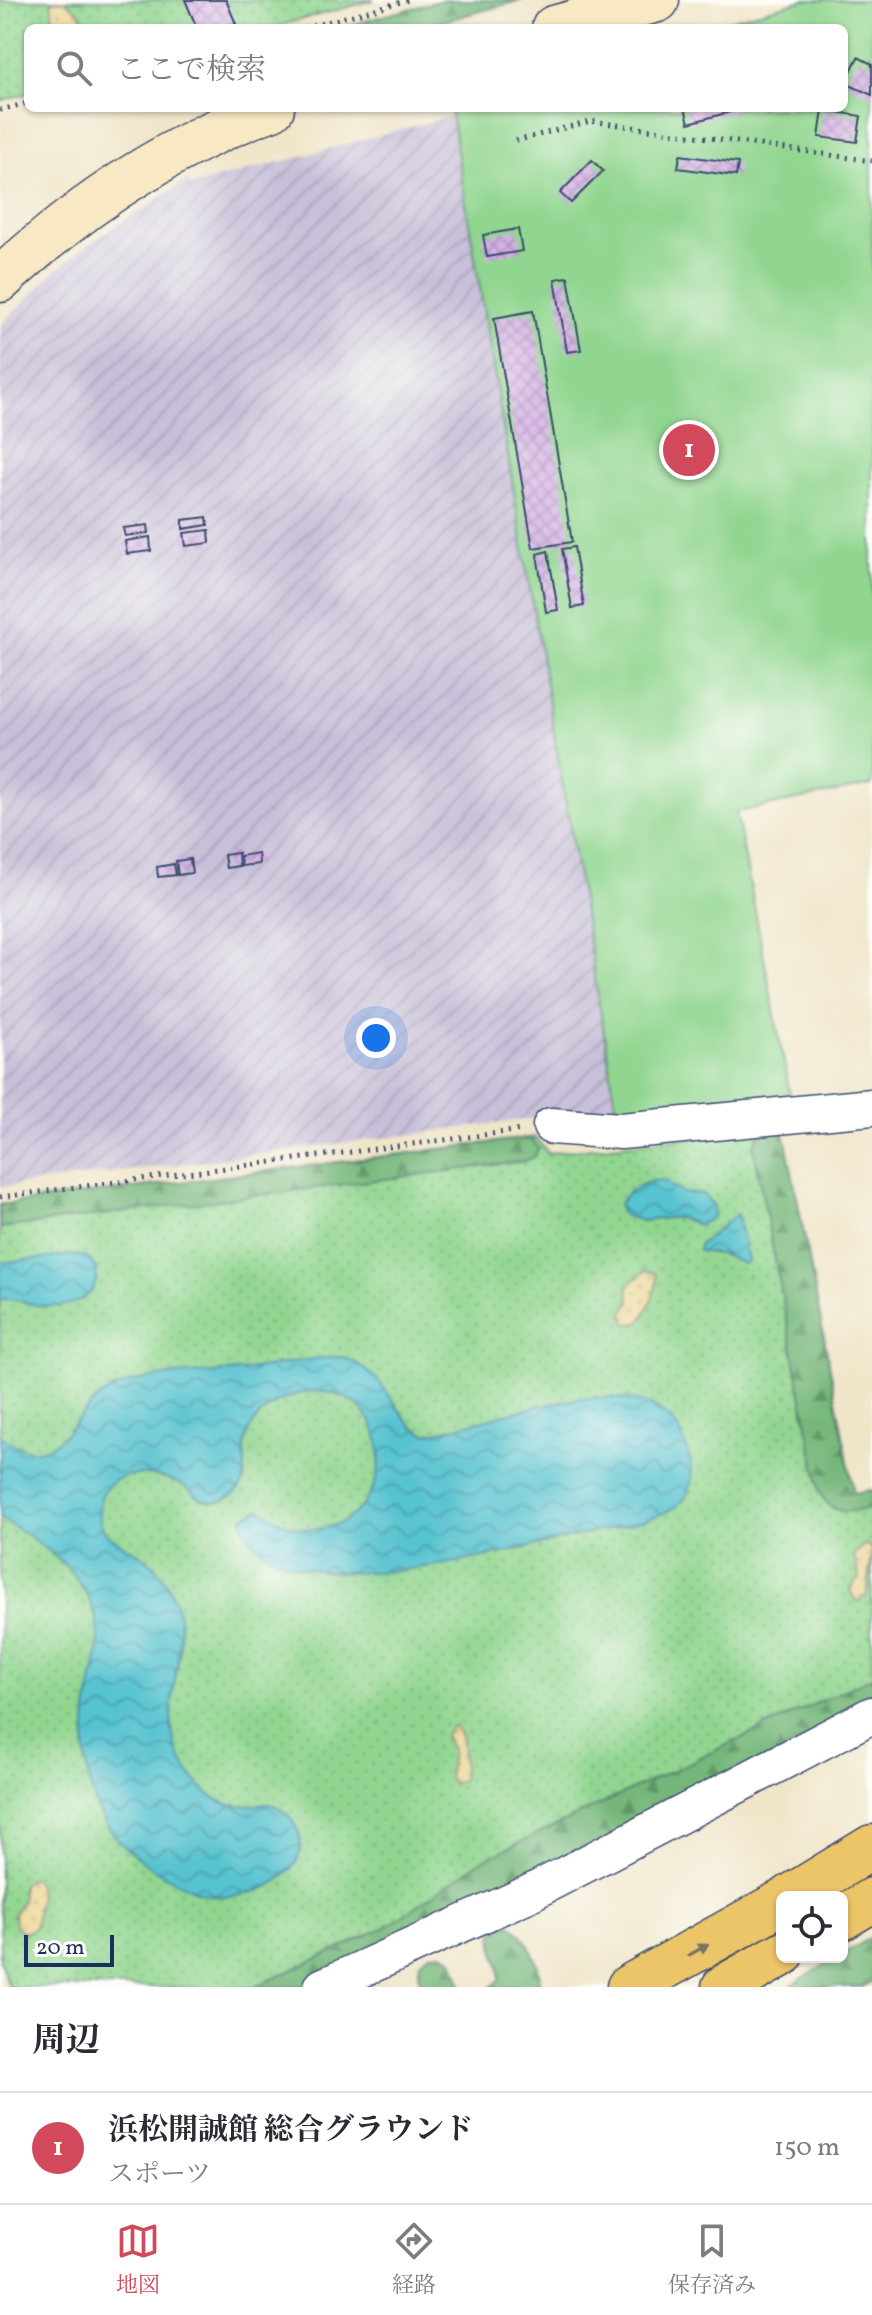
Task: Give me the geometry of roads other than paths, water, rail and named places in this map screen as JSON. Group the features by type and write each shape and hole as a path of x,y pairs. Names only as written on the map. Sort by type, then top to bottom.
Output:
{"highway":[{"path":"800,1891 872,1847"},
{"path":"848,1914 872,1900"},
{"path":"629,1987 776,1905"},
{"path":"724,1987 776,1957"}],"street":[{"path":"569,24 657,0"},
{"path":"0,280 55,231 113,188 197,140 263,112"},
{"path":"551,1126 621,1131 872,1107"},
{"path":"322,1987 528,1894 872,1715"}],"water":[{"path":"662,1180 683,1193 703,1194 713,1205 713,1217 699,1225 677,1217 642,1221 623,1215 619,1205 627,1194 643,1184"},
{"path":"737,1214 748,1262 743,1264 724,1255 698,1251 699,1245"},
{"path":"75,1255 86,1257 97,1269 93,1288 81,1300 54,1306 0,1299 0,1263"},
{"path":"342,1357 372,1375 407,1420 426,1434 522,1410 596,1398 629,1399 657,1409 678,1429 686,1445 691,1473 689,1490 677,1506 649,1519 455,1562 361,1572 318,1570 282,1561 255,1543 244,1528 243,1517 259,1509 295,1527 325,1528 350,1517 367,1499 377,1475 379,1449 373,1425 357,1405 332,1393 319,1391 293,1395 268,1408 259,1417 246,1440 244,1479 236,1492 225,1499 214,1502 202,1499 174,1481 147,1475 120,1478 110,1484 102,1494 99,1508 103,1527 107,1534 153,1565 170,1590 177,1609 180,1646 171,1725 180,1757 197,1783 213,1797 231,1805 276,1806 287,1814 299,1834 300,1852 292,1868 278,1881 238,1895 216,1896 196,1891 141,1860 121,1843 95,1801 88,1775 86,1746 87,1712 98,1645 97,1623 91,1605 73,1574 46,1549 0,1518 0,1435 19,1447 36,1450 62,1438 95,1401 108,1392 140,1380"}],"place":[{"name":"浜松開誠館 総合グラウンド","path":"689,450"}]}
